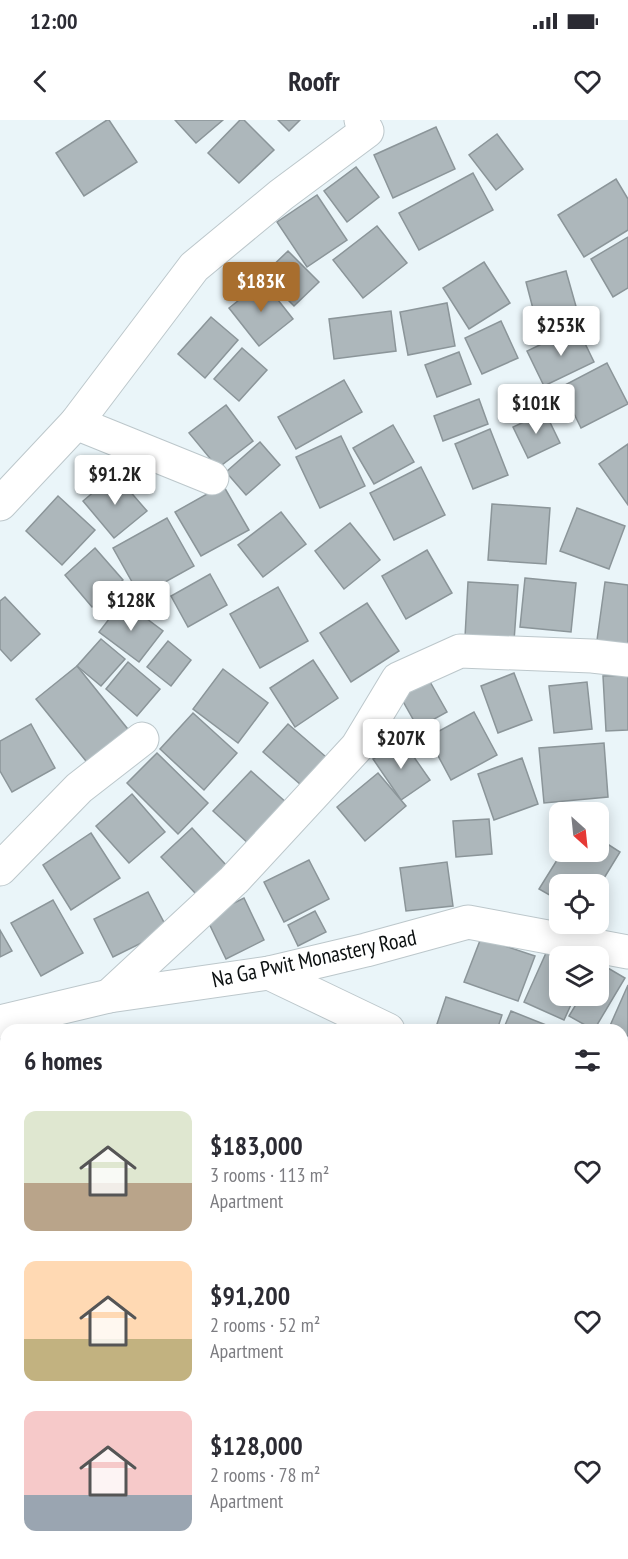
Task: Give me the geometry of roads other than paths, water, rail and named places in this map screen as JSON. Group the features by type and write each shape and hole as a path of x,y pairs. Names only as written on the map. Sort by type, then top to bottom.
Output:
{"street":[{"path":"0,504 76,423 194,267 281,195 367,131 361,120"},
{"path":"76,423 212,478"},
{"path":"109,996 234,880 357,747 398,679 460,651 592,656 628,660"},
{"path":"0,869 80,788 142,739"},
{"name":"Na Ga Pwit Monastery Road","path":"0,1022 36,1022 109,996 269,973 366,950 468,922 628,952"},
{"path":"269,973 375,1024"}]}
